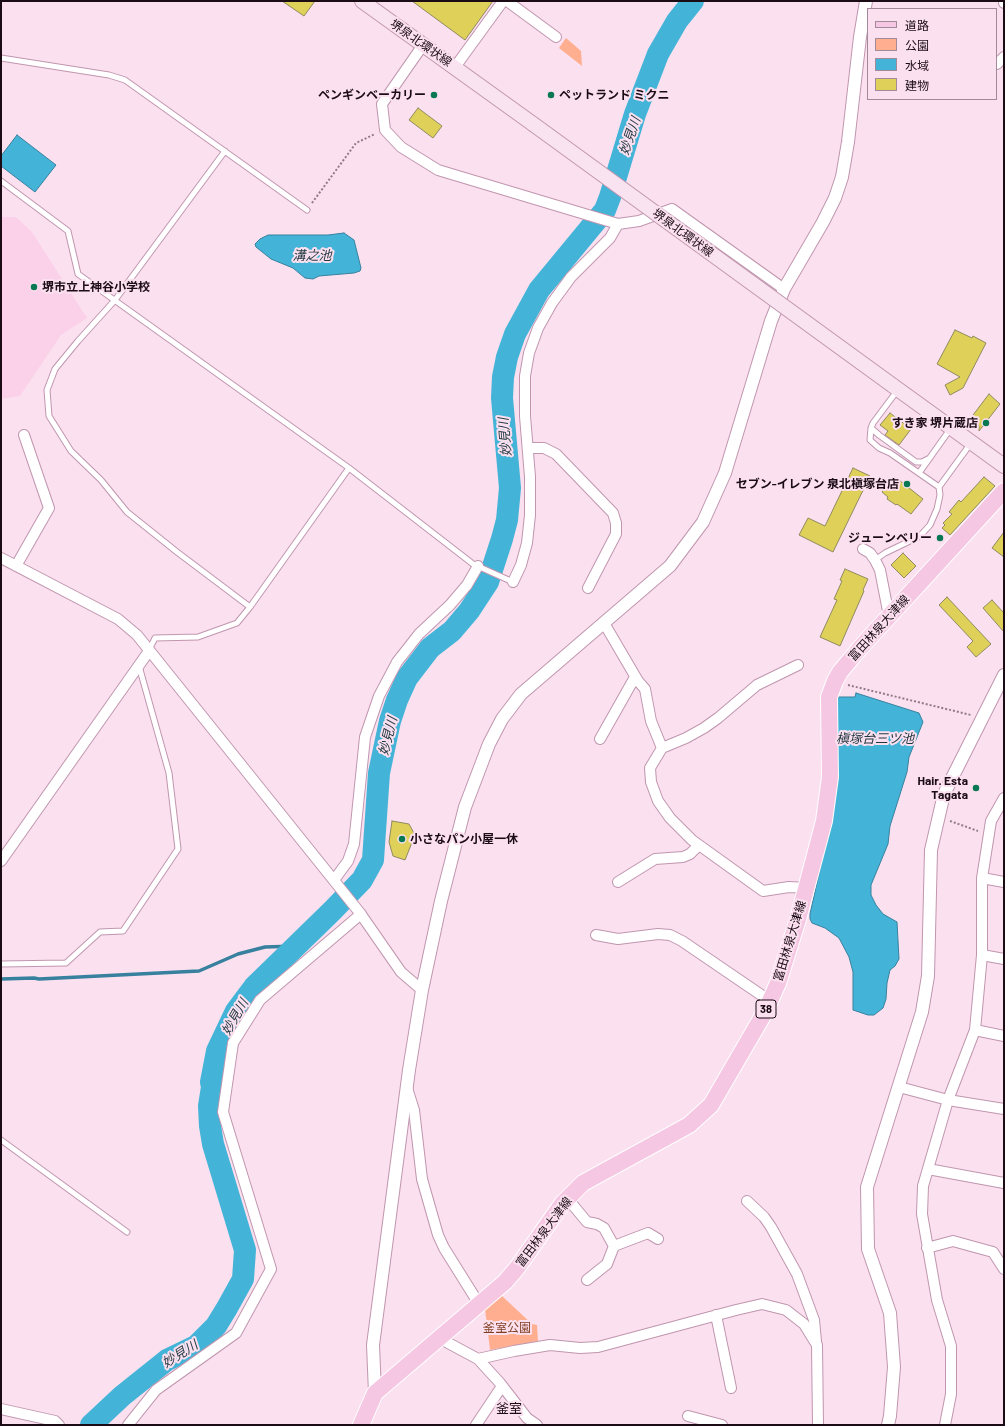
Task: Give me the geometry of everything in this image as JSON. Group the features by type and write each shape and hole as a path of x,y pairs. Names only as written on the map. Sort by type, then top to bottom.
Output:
{"main road":[{"name":"堺泉北環状線","path":"362,1 1004,466"},
{"name":"富田林泉大津線","path":"361,1425 375,1393 505,1282 517,1268 562,1204 583,1183 689,1125 711,1105 765,1012 778,983 798,919 824,821 830,777 829,697 840,672 889,616 1004,491"}],"street":[{"path":"455,67 503,1"},
{"path":"507,1 556,37"},
{"path":"375,1393 373,1345 407,1088 422,990 441,901 465,807 489,744 502,719 521,694 670,566 703,522 725,473 771,321 784,288 823,222 835,198 842,177 848,142 860,37 866,1"},
{"path":"423,45 382,104 385,130 401,147 438,170 618,224 639,221 672,209 784,288"},
{"path":"513,582 521,565 527,543 530,515 530,477 524,416 525,376 529,353 538,328 552,302 571,277 610,238 618,224"},
{"path":"16,566 49,508 24,435"},
{"path":"528,448 544,448 556,454 613,513 616,523 616,534 588,588"},
{"path":"863,549 870,553 880,570 889,616"},
{"path":"1,558 118,619 137,635 148,651 361,913 401,972 422,990"},
{"path":"334,881 348,861 354,844 365,737 378,696 397,662 419,634 450,605 467,585 478,566"},
{"path":"604,623 635,677 645,689 651,721 662,748"},
{"path":"1,861 148,651"},
{"path":"798,665 757,685 704,728 686,738 662,748 650,768 651,782 658,801 670,818 699,845 763,891 789,887 806,888"},
{"path":"888,1425 894,1368 890,1313 868,1249 867,1187 922,1012 928,976 931,850 944,794 1004,675"},
{"path":"600,739 635,677"},
{"path":"945,1425 951,1394 951,1346 937,1300 927,1248 922,1214 923,1186 948,1100 975,1030 982,955 982,878 990,821 1004,798"},
{"path":"618,882 655,859 683,857 690,854 699,845"},
{"path":"982,878 1004,882"},
{"path":"128,1425 156,1390 236,1333 271,1269 224,1112 233,1043 260,1000 361,913"},
{"path":"596,935 618,939 670,934 770,1001"},
{"path":"982,955 1004,960"},
{"path":"975,1030 1004,1036"},
{"path":"899,1087 948,1100 1004,1109"},
{"path":"407,1088 414,1110 422,1179 438,1235 444,1248 479,1304"},
{"path":"928,1169 1004,1183"},
{"path":"567,1198 587,1222 597,1224 604,1228 614,1246"},
{"path":"747,1201 764,1217 771,1227 797,1274 814,1320 817,1345 818,1425"},
{"path":"587,1280 607,1264 614,1246 648,1233 658,1239"},
{"path":"927,1248 953,1241 993,1252 1004,1269"},
{"path":"478,1359 550,1345 580,1348 598,1347 762,1304 786,1310 804,1324 817,1345"},
{"path":"716,1315 731,1388"},
{"path":"439,1338 478,1359 502,1386 527,1418 537,1425"},
{"path":"476,1425 502,1386"},
{"path":"1,1409 57,1423"},
{"path":"688,1416 722,1425"}],"lane":[{"path":"1,58 109,75 125,80 307,210"},
{"path":"225,151 115,300 55,369 47,390 49,416 71,451 101,480 127,512 250,607"},
{"path":"1,181 68,231 78,274 349,468 478,566 513,582"},
{"path":"895,387 873,423 870,440 879,448 890,453 939,487"},
{"path":"871,428 916,462 922,462 930,458"},
{"path":"919,473 952,428"},
{"path":"875,560 885,553 920,536 930,525 939,502 939,487 972,442"},
{"path":"148,651 155,638 198,637 237,622 250,607 349,468"},
{"path":"1,964 66,962 100,932 123,931 178,849 169,773 138,665"},
{"path":"1,1140 127,1232"}],"path":[{"path":"307,210 356,143 385,130"},
{"path":"851,686 983,718"},
{"path":"938,818 989,834"}],"shaded area":[{"name":"堺市立上神谷小学校","path":"1,217 16,217 32,232 87,318 61,335 20,396 1,399"}],"green space":[{"path":"566,38 581,51 582,66 559,48"},
{"name":"釜室公園","path":"502,1296 532,1324 537,1325 538,1341 490,1350 485,1309"}],"water":[{"path":"17,135 56,165 35,192 1,166 1,156"},
{"name":"溝之池","path":"344,233 354,240 361,268 360,271 354,273 319,276 313,279 305,278 293,268 271,259 256,247 255,244 260,239 268,235 328,235"},
{"name":"槇塚台三ツ池","path":"856,693 919,713 923,722 909,757 907,772 890,826 888,844 871,885 871,895 876,905 883,914 897,922 899,959 895,966 890,970 886,999 883,1008 874,1015 868,1015 853,1010 853,972 849,957 839,938 825,928 812,923 810,919 831,820 838,697 855,697"}],"building":[{"path":"282,1 315,1 304,16"},
{"path":"412,1 493,1 465,40"},
{"path":"418,108 442,126 433,138 409,120"},
{"path":"955,330 972,338 973,336 986,343 963,388 950,395 945,385 960,377 937,364"},
{"path":"989,394 1000,404 979,431 979,426 970,419"},
{"path":"890,413 911,429 899,445 885,435 888,431 880,425"},
{"path":"853,468 870,476 833,552 799,535 808,518 825,526"},
{"path":"984,477 995,486 950,535 942,528 945,525 943,523 952,514 949,512 959,500 961,502"},
{"path":"892,478 898,482 899,480 923,499 911,514 887,499 888,497 882,492"},
{"path":"1004,532 1004,557 992,548"},
{"path":"903,553 916,566 904,578 891,565"},
{"path":"845,569 868,579 840,646 820,637 837,600 834,599 842,581 840,580"},
{"path":"947,597 991,644 976,657 967,647 973,641 939,605"},
{"path":"992,600 1004,613 1004,632 983,608"},
{"name":"小さなパン小屋一休","path":"392,821 409,824 415,835 405,860 393,856 389,842"}],"waterway":[{"name":"妙見川","path":"91,1425 122,1396 167,1360 196,1346 216,1326 243,1279 245,1250 213,1144 210,1126 209,1106 212,1087 211,1082 217,1051 236,1011 254,987 362,880 373,860 379,773 390,721 397,700 407,678 430,648 452,631 469,611 488,582 502,539 507,520 510,488 502,398 503,377 507,357 515,334 539,290 605,210 635,114 658,54 677,21 693,1"},
{"path":"1,979 39,979 199,971 238,954 265,947 297,946"}],"place":[{"name":"ペンギンベーカリー","path":"434,95"},
{"name":"ペットランド ミクニ","path":"551,95"},
{"name":"堺市立上神谷小学校","path":"34,287"},
{"name":"すき家 堺片蔵店","path":"986,423"},
{"name":"セブン-イレブン 泉北槇塚台店","path":"907,484"},
{"name":"ジューンベリー","path":"940,538"},
{"name":"Hair. Esta Tagata","path":"976,788"},
{"name":"小さなパン小屋一休","path":"402,839"}],"district":[{"name":"釜室","path":"509,1409"}]}
